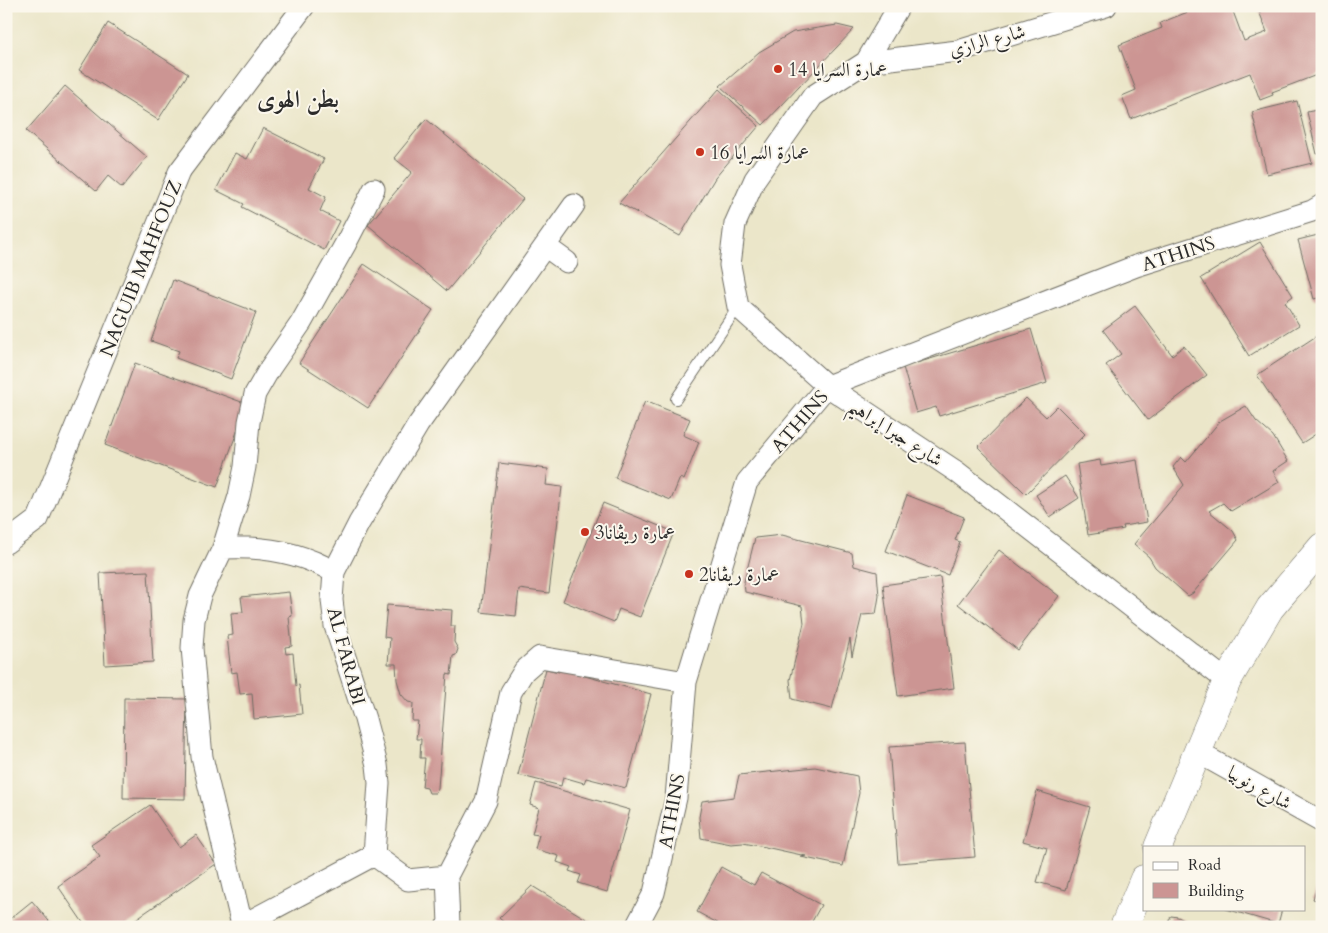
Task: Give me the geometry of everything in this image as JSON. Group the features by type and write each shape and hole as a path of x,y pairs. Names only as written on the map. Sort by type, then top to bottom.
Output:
{"main road":[{"path":"1158,846 1199,753 1227,681 1270,608 1322,547"},
{"path":"1124,927 1143,881"}],"street":[{"name":"NAGUIB MAHFOUZ","path":"6,543 38,519 179,172 304,6"},
{"path":"738,307 730,265 735,224 755,179 813,96 866,62 899,6"},
{"name":"شارع الرازي","path":"866,62 958,51 1106,6"},
{"path":"374,189 346,244 301,323 270,368 255,394 249,422 240,496 223,548 200,596 194,620 192,648 202,757 241,926 374,855 408,880 447,876"},
{"path":"223,548 262,548 288,552 307,558 334,572 359,522 418,425 574,205"},
{"name":"ATHINS","path":"636,927 654,893 676,798 686,682 747,482 827,386 1136,266 1312,211 1322,206"},
{"path":"545,246 568,262"},
{"name":"شارع جبرا إبراهيم","path":"738,307 827,386 957,472 1227,681"},
{"name":"AL FARABI","path":"334,572 332,600 335,626 365,719 377,765 379,804 374,855"},
{"path":"446,927 449,924 447,876 486,802 511,692 524,671 540,657 686,682"},
{"name":"شارع رنوبيا","path":"1199,753 1322,822"}],"lane":[{"path":"676,399 738,307"}],"building":[{"path":"1203,6 1231,6 1244,41 1267,32 1257,6 1322,6 1322,73 1272,92 1273,95 1260,100 1250,73 1131,119 1122,96 1136,90 1119,45 1162,28 1160,23"},
{"path":"108,23 188,74 158,120 79,70"},
{"name":"عمارة السرايا 14","path":"837,25 854,29 763,125 720,86 759,52 793,32"},
{"path":"65,86 147,157 122,188 108,176 96,191 26,131"},
{"name":"عمارة السرايا 16","path":"719,89 759,126 715,178 680,236 619,203"},
{"path":"1297,101 1312,163 1267,174 1252,112"},
{"path":"1322,109 1322,153 1317,154 1307,112"},
{"path":"426,119 523,199 447,291 368,225 412,172 394,158"},
{"path":"263,128 324,159 309,188 326,197 320,211 339,221 324,250 242,207 244,204 216,190 235,153 247,159"},
{"path":"1322,234 1322,297 1314,299 1298,240"},
{"path":"1260,242 1293,296 1285,302 1299,325 1249,356 1201,278"},
{"path":"364,264 433,310 368,408 299,363"},
{"path":"173,280 256,312 231,379 176,358 179,351 151,341"},
{"path":"1135,306 1172,355 1184,346 1207,375 1148,420 1106,365 1121,354 1103,330"},
{"path":"1031,329 1047,383 939,416 936,407 916,413 903,367"},
{"path":"1321,333 1322,430 1302,443 1257,375"},
{"path":"135,363 247,404 217,487 105,445"},
{"path":"1026,398 1046,417 1057,406 1085,434 1026,494 978,447"},
{"path":"645,401 690,419 683,435 699,442 684,480 680,478 671,500 615,478"},
{"path":"1246,406 1256,421 1273,436 1288,461 1273,471 1279,482 1231,511 1223,503 1209,511 1233,531 1238,540 1193,593 1188,596 1155,567 1149,557 1134,544 1184,485 1173,467 1181,457 1186,462 1220,421"},
{"path":"1100,460 1101,466 1137,460 1147,522 1123,526 1124,529 1088,535 1077,464"},
{"path":"499,463 548,469 546,485 562,487 549,593 519,589 516,616 481,612"},
{"path":"1065,476 1079,498 1050,517 1036,495"},
{"path":"907,495 964,517 955,540 960,542 948,575 886,551"},
{"path":"603,503 674,532 640,617 619,609 614,622 563,601"},
{"path":"782,535 852,553 854,566 877,572 879,596 876,614 862,615 852,656 850,639 832,709 792,699 790,680 804,623 802,606 745,592 744,582 755,538"},
{"path":"999,550 1059,596 1018,650 958,604"},
{"path":"148,571 153,662 105,665 100,573"},
{"path":"940,577 954,688 898,696 883,585"},
{"path":"289,592 292,616 289,617 292,646 285,647 286,654 293,653 296,686 299,685 302,714 254,719 252,693 240,694 237,672 231,673 227,636 233,635 231,613 243,612 241,597"},
{"path":"387,605 452,610 451,626 455,626 454,642 458,649 456,655 453,656 451,675 447,674 438,788 435,793 429,793 427,788 422,787 425,758 420,758 421,739 416,739 418,721 412,721 413,703 408,702 401,694 397,680 396,664 388,664 390,638 384,637"},
{"path":"546,669 559,672 559,669 651,694 626,788 586,778 584,783 563,777 561,786 518,775"},
{"path":"124,698 187,699 185,799 123,798"},
{"path":"965,742 975,857 898,863 889,747"},
{"path":"815,767 857,776 859,793 843,866 765,847 743,843 731,844 701,838 699,817 702,801 734,797 739,775"},
{"path":"536,783 630,810 607,892 578,883 581,875 569,871 571,867 557,862 559,856 535,849 539,835 532,834 539,808 530,805"},
{"path":"1037,791 1090,807 1066,890 1037,882 1047,848 1023,841"},
{"path":"150,805 179,847 196,835 216,864 124,927 86,927 58,886 100,857 91,845"},
{"path":"721,867 754,885 761,873 821,905 809,927 725,927 697,912"},
{"path":"1319,881 1322,882 1322,902 1313,899"},
{"path":"532,886 596,925 595,927 505,927 507,925 499,918"},
{"path":"32,901 54,927 6,927 6,922"},
{"path":"1229,910 1282,910 1278,924"},
{"path":"1171,916 1178,917 1197,927 1166,927"}],"place":[{"name":"عمارة السرايا 14","path":"778,69"},
{"name":"عمارة السرايا 16","path":"700,152"},
{"name":"عمارة ريڤانا3","path":"585,532"},
{"name":"عمارة ريڤانا2","path":"689,574"}],"district":[{"name":"بطن الهوى","path":"298,99"}]}
